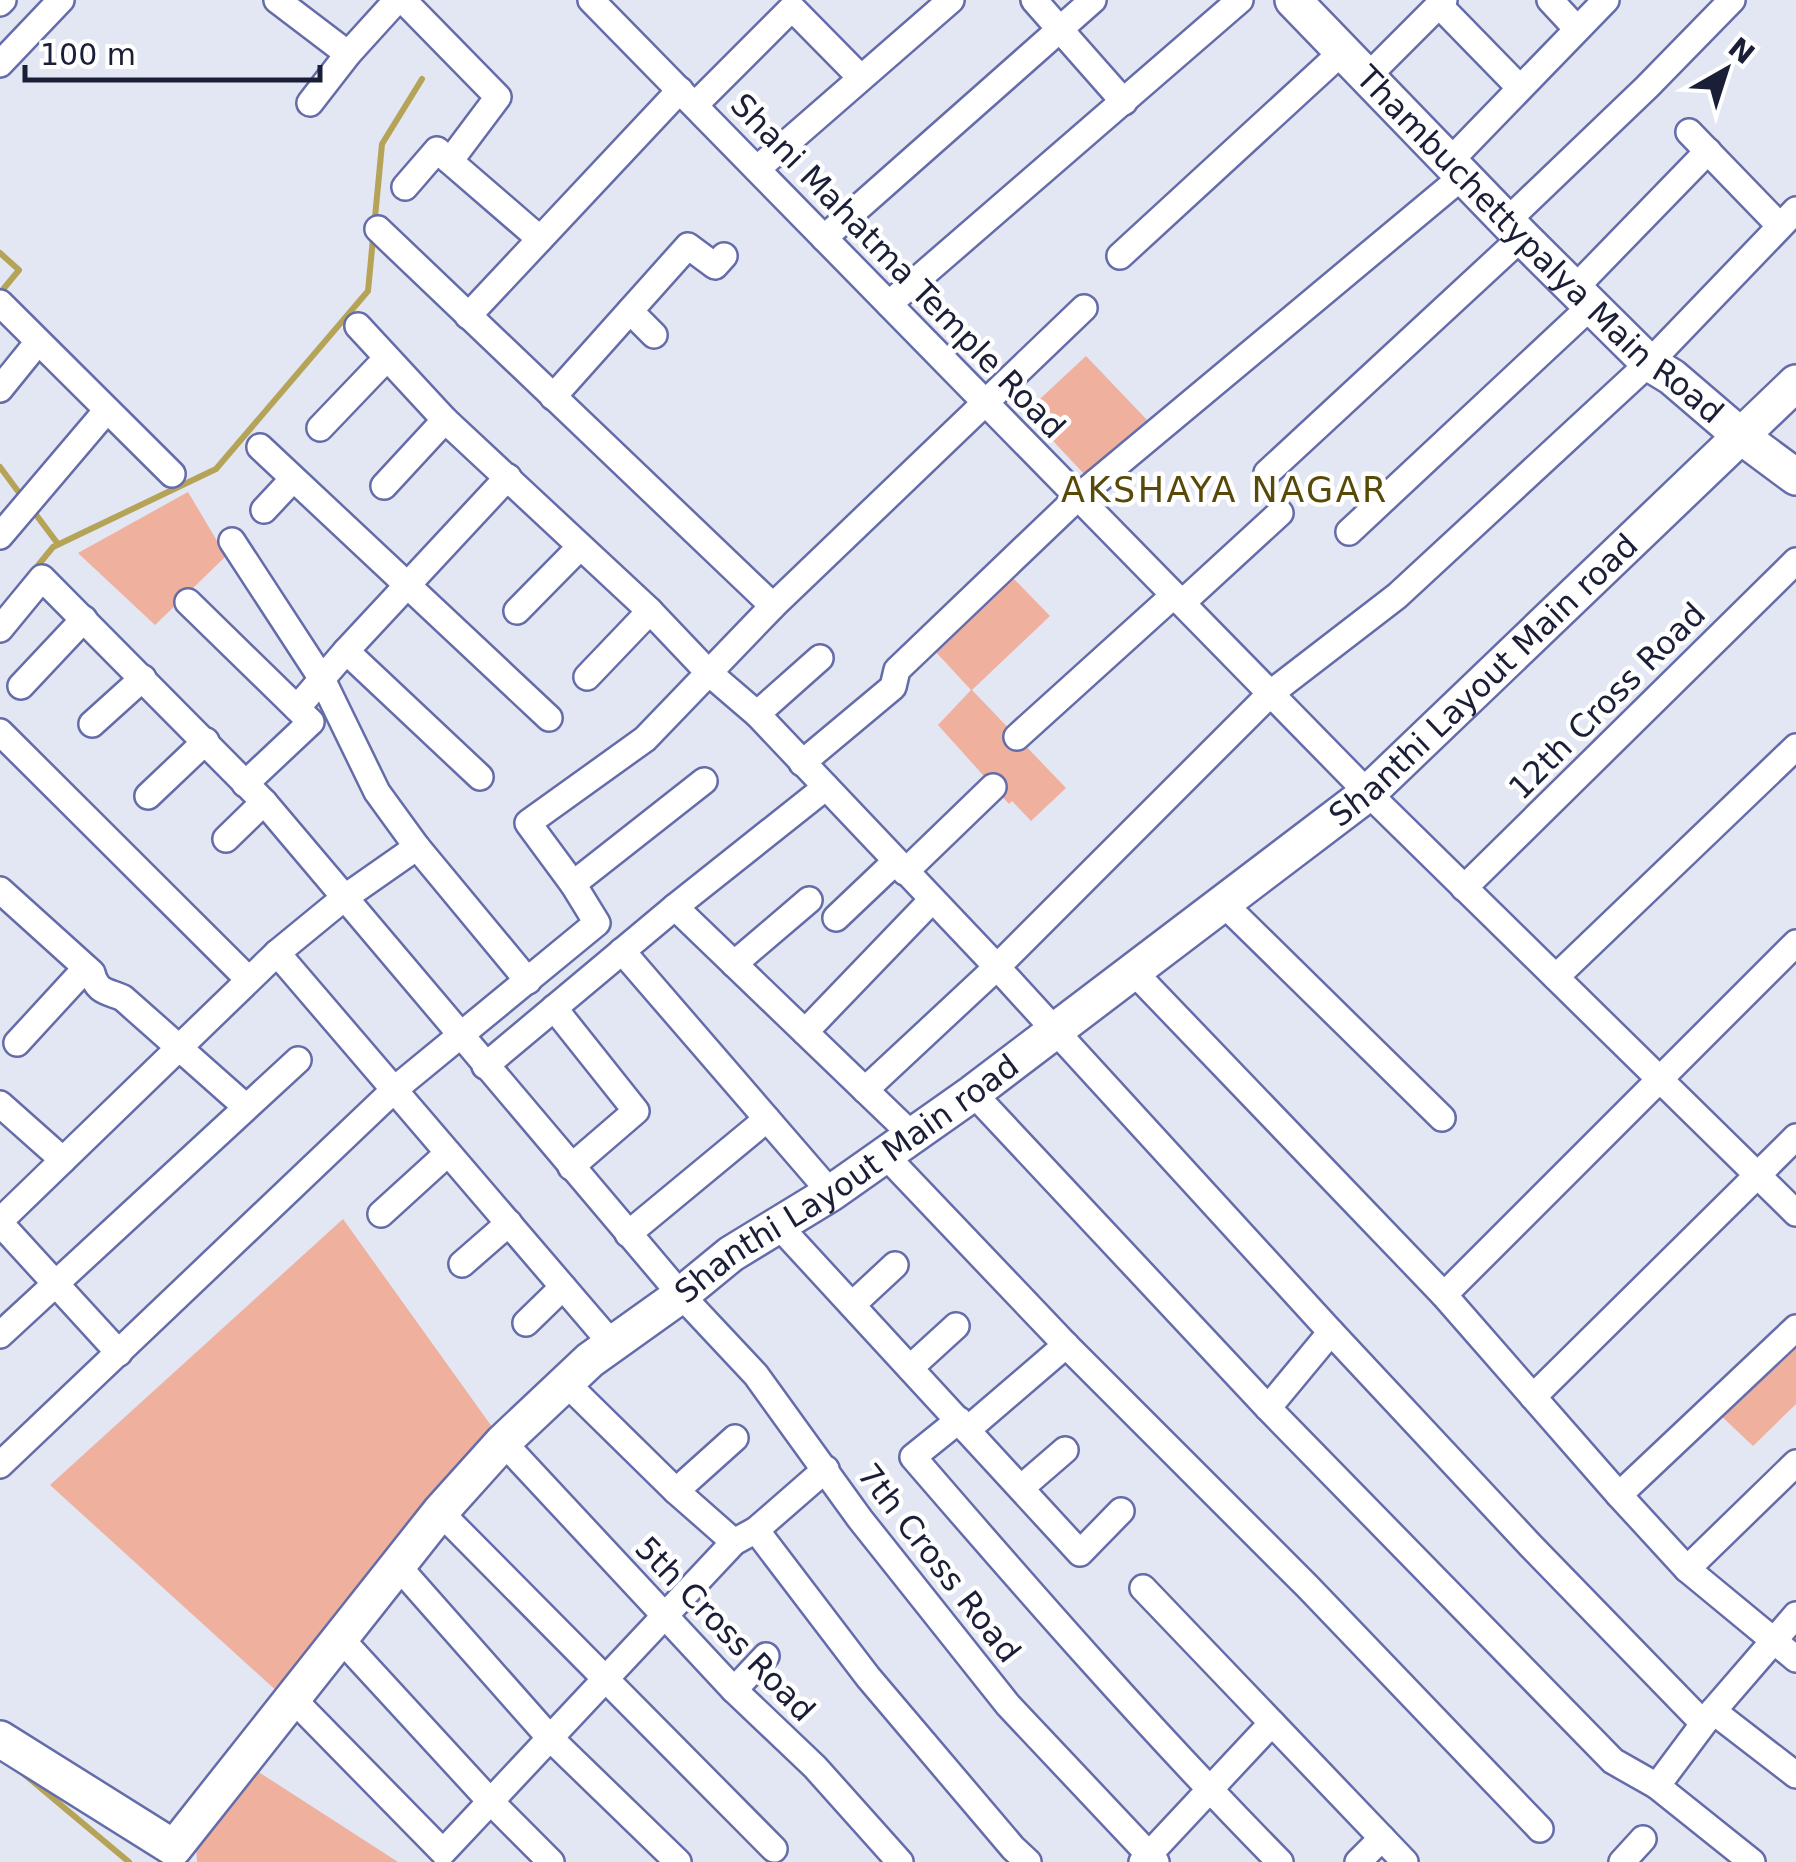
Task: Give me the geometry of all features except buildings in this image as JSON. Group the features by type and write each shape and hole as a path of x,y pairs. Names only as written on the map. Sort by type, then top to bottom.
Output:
{"street":[{"path":"0,64 61,0"},
{"path":"277,0 348,54"},
{"path":"310,104 348,54 400,0 498,98 450,161"},
{"name":"Shani Mahatma Temple Road","path":"591,0 1368,793 1796,1212"},
{"path":"757,169 952,0"},
{"path":"1034,0 1124,102"},
{"path":"824,238 1094,0"},
{"path":"889,304 1240,0"},
{"path":"1550,0 1578,29"},
{"path":"802,763 893,686 897,670 1078,497 1456,169 1520,88 1606,0"},
{"path":"1268,473 1514,229 1732,0"},
{"path":"1120,256 1354,64 1442,2 1520,88"},
{"name":"Thambuchettypalya Main Road","path":"1302,3 1354,64 1650,362 1796,477"},
{"path":"468,316 540,239 687,98 792,8 860,77"},
{"path":"865,1090 997,967 1272,693 1397,596 1650,362 1788,218 1689,132"},
{"path":"405,188 438,150 540,239"},
{"path":"1349,532 1583,297 1708,151"},
{"path":"378,230 773,606"},
{"path":"553,397 688,246 715,266 724,256"},
{"path":"0,304 172,474"},
{"path":"0,1465 394,1089 597,923 528,823 645,740 773,606 1084,308"},
{"path":"630,311 654,334"},
{"path":"358,326 446,420 756,714 826,786 1544,1560 1708,1717 1796,1776"},
{"path":"0,390 38,342"},
{"path":"320,428 386,359"},
{"name":"Shanthi Layout Main road","path":"0,1738 174,1848 440,1512 566,1382 731,1254 831,1193 973,1093 1368,793 1796,383"},
{"path":"0,536 108,410"},
{"path":"384,486 446,420"},
{"path":"260,447 549,718"},
{"path":"297,708 508,477"},
{"path":"264,510 293,479"},
{"path":"1017,737 1280,513"},
{"path":"232,541 322,679 377,792 417,847 528,981"},
{"path":"517,610 580,547"},
{"name":"12th Cross Road","path":"1464,888 1796,561"},
{"name":"7th Cross Road","path":"0,629 42,578 264,802 628,1234 756,1375 860,1519 1008,1706 1149,1859"},
{"path":"188,602 311,722 245,784"},
{"path":"588,677 650,612"},
{"path":"20,686 84,619"},
{"path":"346,651 480,778"},
{"path":"756,714 820,658"},
{"path":"92,724 142,678"},
{"path":"0,732 248,979"},
{"path":"148,796 206,740"},
{"path":"1556,977 1796,747"},
{"path":"572,884 704,781"},
{"path":"486,1066 826,786"},
{"path":"836,918 993,787"},
{"path":"226,840 264,802"},
{"path":"119,1353 0,1222 248,979 344,898 417,847"},
{"path":"734,964 810,900"},
{"path":"805,1032 932,900"},
{"path":"1223,903 1442,1118"},
{"path":"6,906 93,974 94,981 108,994 123,998 246,1108"},
{"path":"675,908 865,1090 900,1146 1066,1344 1540,1829"},
{"path":"1444,1295 1796,943"},
{"path":"622,951 831,1193"},
{"path":"277,953 612,1344"},
{"path":"17,1043 86,968"},
{"path":"1134,971 1444,1295 1687,1569 1796,1659"},
{"path":"554,1008 636,1110 572,1167"},
{"path":"0,1336 298,1060"},
{"path":"973,1093 1268,1408 1613,1761 1657,1786 1752,1862"},
{"path":"0,1104 63,1160"},
{"path":"628,1234 768,1119"},
{"path":"1532,1397 1796,1137"},
{"path":"381,1214 448,1153"},
{"path":"462,1264 509,1224"},
{"path":"779,1226 1080,1552 1121,1511"},
{"path":"852,1305 895,1266"},
{"path":"526,1323 563,1286"},
{"path":"910,1368 956,1326"},
{"path":"1619,1495 1796,1328"},
{"path":"1268,1408 1331,1332"},
{"path":"1066,1344 963,1425 913,1457 1059,1626 1280,1862"},
{"path":"566,1382 676,1491 745,1536 1028,1862"},
{"path":"676,1491 735,1438"},
{"name":"5th Cross Road","path":"504,1442 900,1862"},
{"path":"1020,1488 1065,1450"},
{"path":"1687,1569 1796,1463"},
{"path":"292,1698 443,1852 664,1616 745,1536 826,1470"},
{"path":"440,1512 774,1849"},
{"path":"397,1565 550,1738 678,1862"},
{"path":"1144,1588 1405,1862"},
{"path":"1657,1786 1708,1717 1796,1615"},
{"path":"341,1638 490,1802 551,1862"},
{"path":"734,1690 766,1656"},
{"path":"1149,1859 1272,1722"},
{"path":"1358,1862 1382,1838"},
{"path":"1622,1862 1643,1839"}],"shaded area":[{"path":"1086,356 1147,420 1084,474 1026,412"},
{"path":"188,492 226,556 155,625 78,553"},
{"path":"1012,577 1050,616 972,690 1066,788 1031,821 1012,801 1009,804 938,725 971,690 934,650"},
{"path":"343,1219 495,1431 280,1694 50,1485"},
{"path":"1788,1344 1796,1349 1796,1404 1753,1446 1717,1412"},
{"path":"254,1769 398,1862 197,1862 196,1847"}],"waterway":[{"path":"31,574 53,547 216,469 368,291 382,144 422,79"},
{"path":"0,253 19,270 0,293"},
{"path":"0,467 23,498"},
{"path":"31,508 58,544"},
{"path":"24,1774 129,1862"}],"district":[{"name":"AKSHAYA NAGAR","path":"1225,490"}]}
